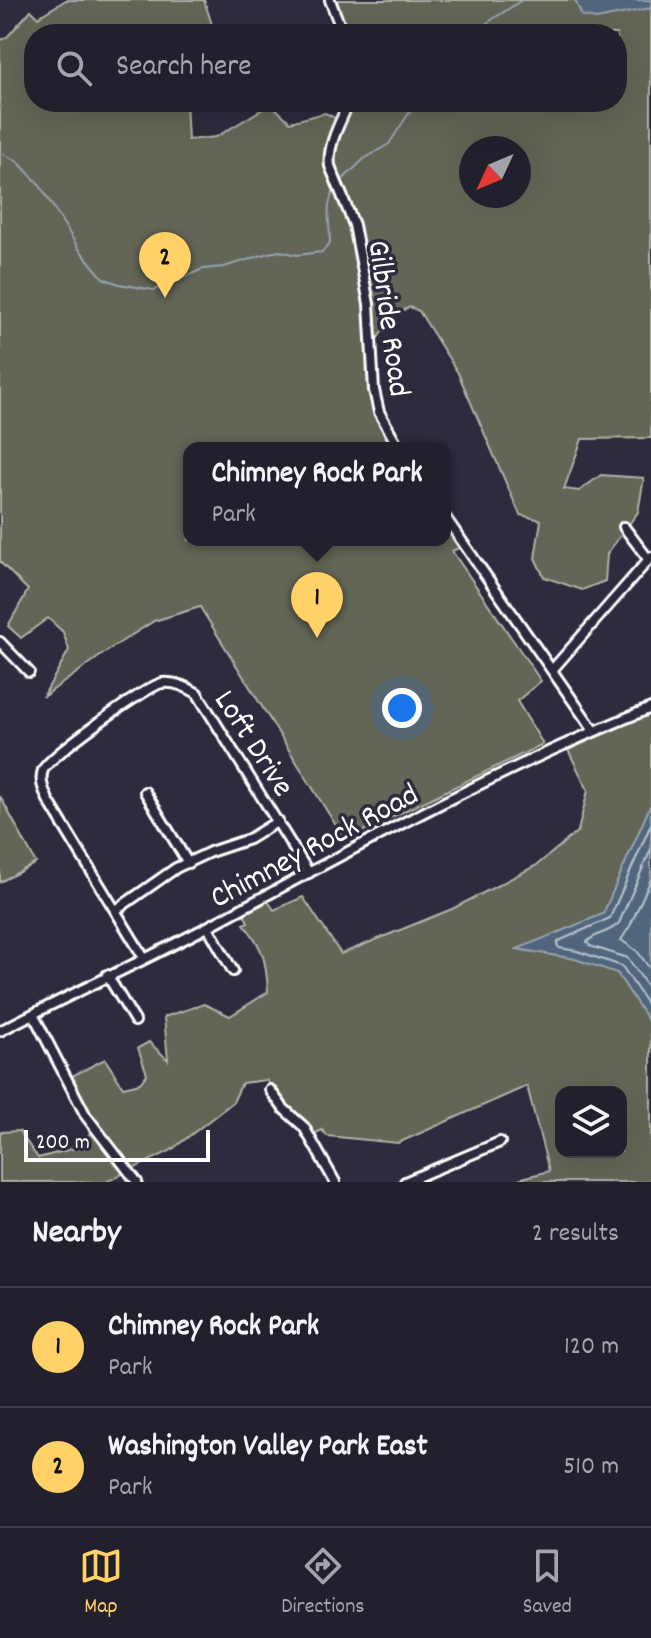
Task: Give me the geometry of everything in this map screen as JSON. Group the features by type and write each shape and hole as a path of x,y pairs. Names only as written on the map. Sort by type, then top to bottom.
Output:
{"street":[{"path":"330,0 339,24"},
{"name":"Gilbride Road","path":"345,112 329,156 333,177 354,225 369,304 374,390 379,412 395,442"},
{"path":"451,526 594,731"},
{"path":"552,670 650,559 624,527"},
{"path":"0,642 29,672"},
{"name":"Loft Drive","path":"144,958 48,800 42,785 42,772 60,752 161,683 174,683 197,693 309,873"},
{"name":"Chimney Rock Road","path":"0,1031 208,927 395,826 594,731 651,708"},
{"path":"145,792 188,863"},
{"path":"116,910 188,863 249,839 278,821"},
{"path":"208,927 233,971"},
{"path":"107,975 135,1021"},
{"path":"33,1014 86,1116 137,1182"},
{"path":"270,1090 284,1109 304,1127 335,1182"},
{"path":"405,1182 500,1142"}],"green space":[{"path":"66,0 204,0 212,24 24,24 24,112 187,112 188,140 216,137 258,112 279,112 290,122 325,113 345,123 349,112 627,112 627,24 344,24 337,0 651,0 651,438 582,439 564,489 579,491 601,475 644,478 638,512 607,554 605,581 582,590 544,577 535,558 541,520 520,515 458,373 419,311 410,307 393,315 376,341 367,341 375,410 390,442 183,442 183,546 451,546 451,536 459,548 452,551 541,681 517,701 543,744 345,840 200,607 154,621 43,697 69,650 63,632 48,618 21,638 8,626 28,590 0,562 0,41 31,10 38,17"},
{"path":"651,713 651,1182 516,1182 549,1171 527,1086 398,1143 327,1136 322,1130 312,1135 266,1080 242,1083 233,1102 170,1151 106,1182 0,1182 0,1132 19,1131 38,1158 75,1148 90,1134 68,1078 105,1059 123,1087 140,1083 147,1074 138,1048 149,1042 168,1060 164,1017 204,1004 230,1016 268,992 263,955 244,924 248,922 244,914 268,901 274,910 303,897 341,954 452,909 537,865 578,831 588,790 568,750"},
{"path":"0,796 36,863 0,882"}],"water":[{"path":"575,0 651,0 651,8 596,19 582,16"},
{"path":"651,804 651,1025 617,973 575,959 517,949 603,914"}],"waterway":[{"path":"485,24 522,0"},
{"path":"340,182 364,159 389,144 410,112"},
{"path":"0,152 18,162 39,184 79,249 103,278 154,290 203,269 224,267 269,253 280,251 297,255 322,252 330,243 329,207 336,188"}],"place":[{"name":"Washington Valley Park East","path":"165,298"},
{"name":"Chimney Rock Park","path":"317,638"}]}
